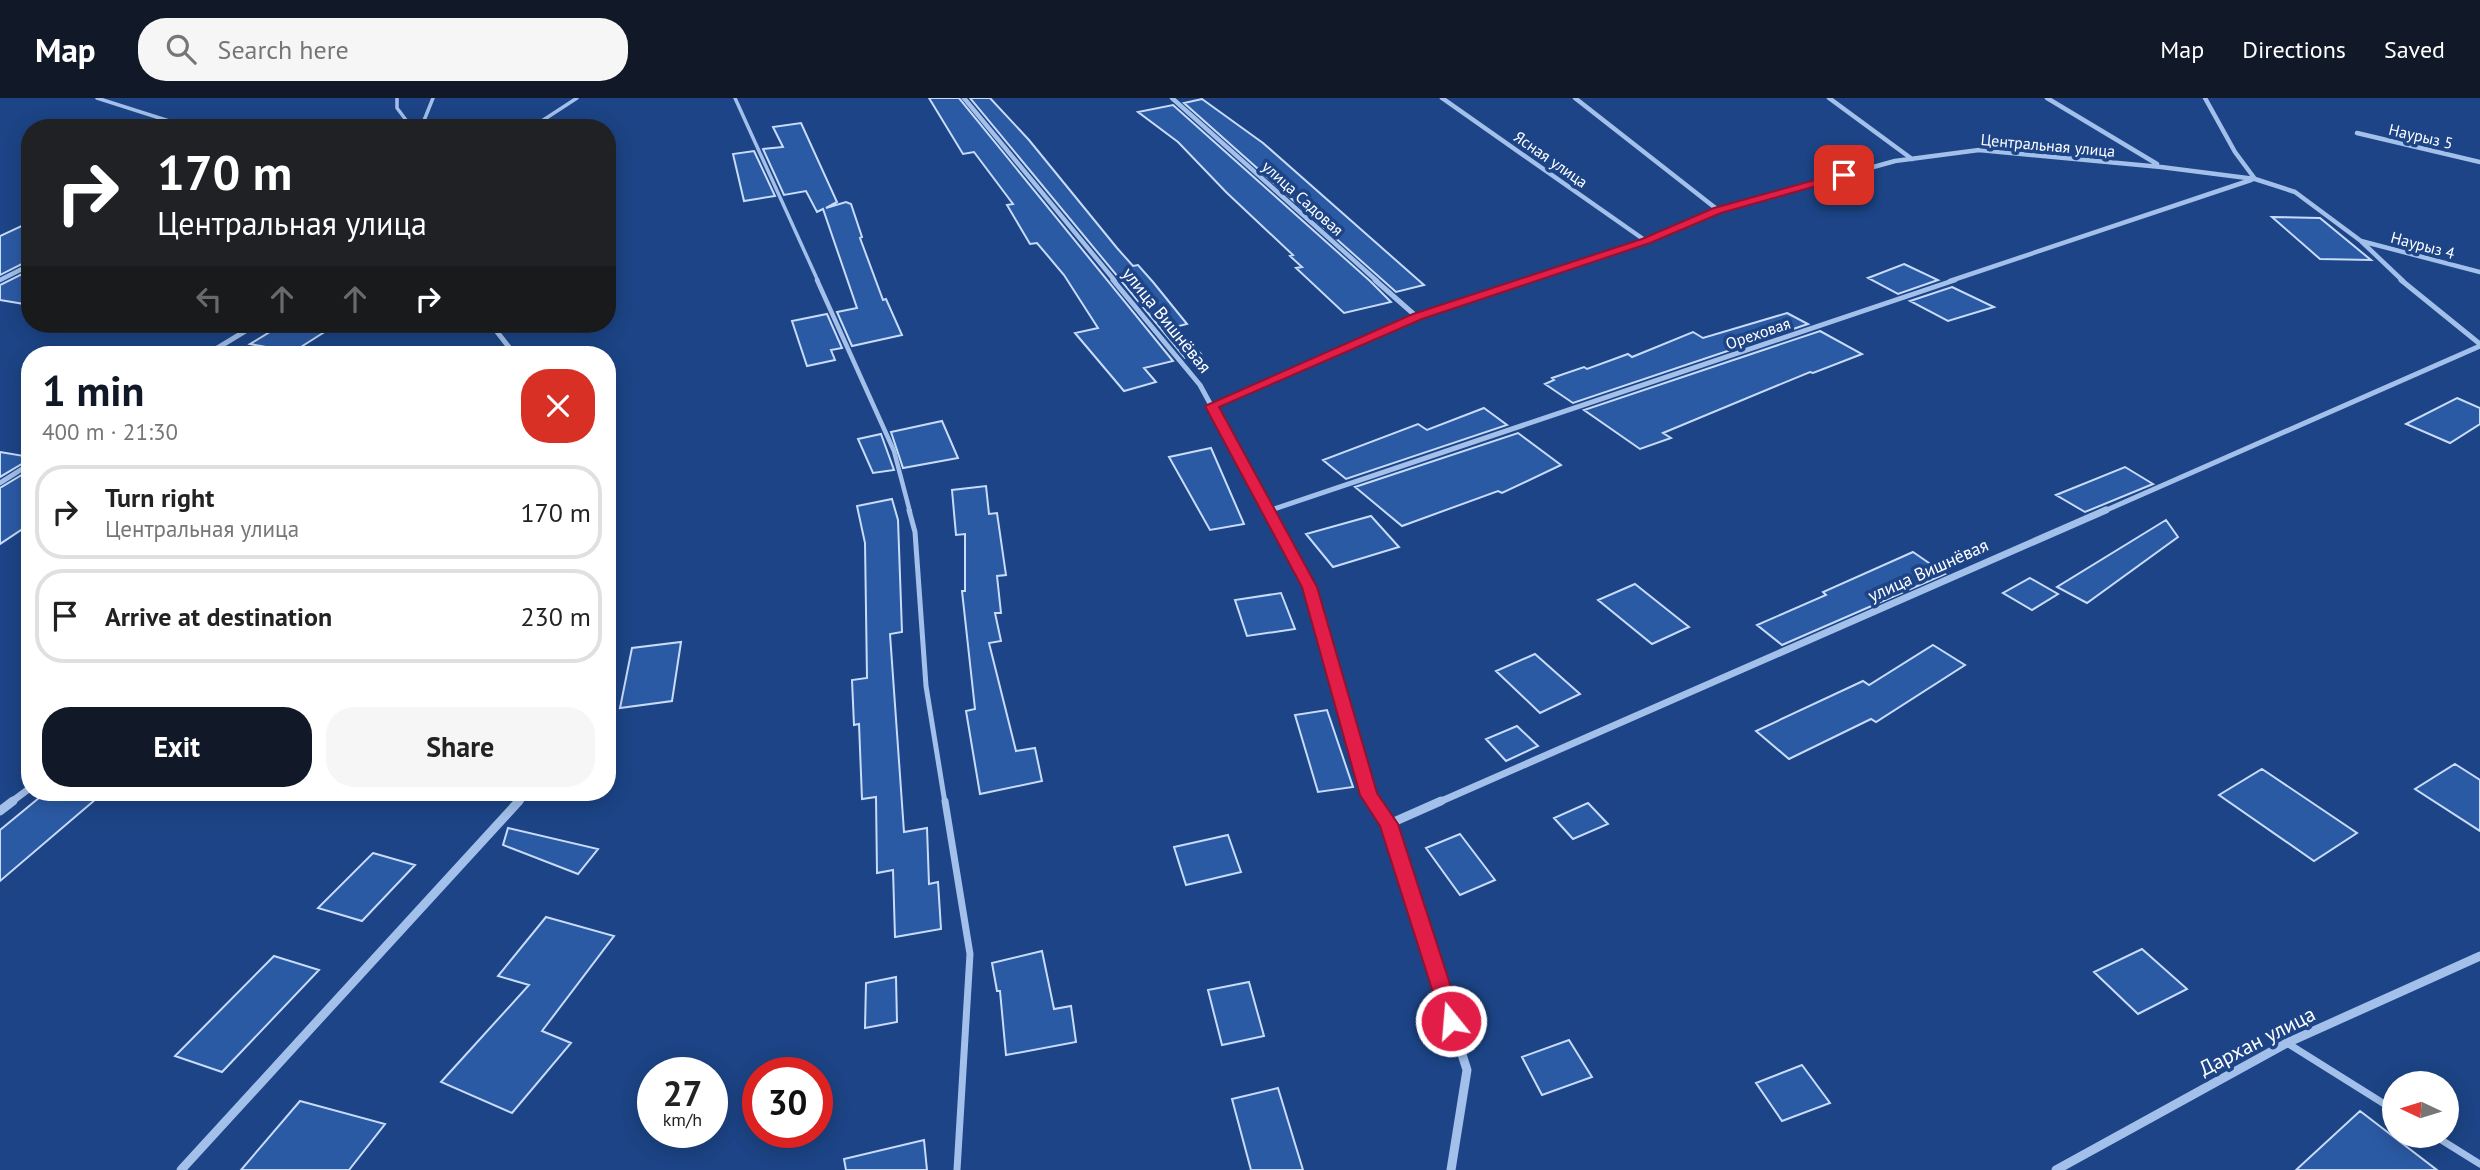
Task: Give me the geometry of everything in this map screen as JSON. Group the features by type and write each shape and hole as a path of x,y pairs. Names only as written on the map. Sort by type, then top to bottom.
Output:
{"street":[{"name":"улица Вишнёвая","path":"964,98 1200,385 1310,587 1369,795 1389,824 1467,1070 1451,1170"},
{"name":"улица Садовая","path":"1172,98 1418,317"},
{"name":"Ясная улица","path":"1442,98 1646,241"},
{"path":"1575,98 1718,210"},
{"path":"1829,98 1913,159"},
{"path":"2047,98 2161,167"},
{"path":"2205,98 2235,152 2255,179"},
{"name":"Наурыз 5","path":"2357,133 2480,162"},
{"name":"Центральная улица","path":"1211,406 1418,317 1646,241 1718,210 1895,161 1979,150 2161,167 2255,179 2295,192 2361,241"},
{"name":"Ореховая","path":"1268,511 2255,179"},
{"path":"2361,241 2417,295 2480,345"},
{"name":"Наурыз 4","path":"2361,241 2480,272"},
{"path":"0,280 21,270"},
{"path":"221,346 242,333"},
{"name":"улица Вишнёвая","path":"1389,824 2480,345"},
{"path":"0,483 21,470"},
{"path":"0,811 21,795"},
{"path":"181,1170 520,801"},
{"name":"Дархан улица","path":"2056,1170 2287,1043 2480,956"}],"lane":[{"path":"97,98 163,119"},
{"path":"397,98 397,108 405,119"},
{"path":"424,119 432,98"},
{"path":"545,119 577,98"},
{"path":"735,98 894,451 915,532 926,686 970,954 957,1170"},
{"path":"2287,1043 2382,1102"},
{"path":"2454,1148 2480,1164"}],"building":[{"path":"929,98 959,98 1173,361 1144,368 1156,382 1124,391 1075,333 1098,328 1064,275 1037,243 1030,244 1007,205 1013,204 974,152 963,154"},
{"path":"970,98 990,98 1029,140 1117,248 1133,266 1138,265 1187,324 1175,327 1201,354 1185,358"},
{"path":"1202,99 1263,143 1424,285 1396,292 1184,103"},
{"path":"1173,105 1391,302 1344,313 1296,268 1302,267 1290,256 1293,255 1178,142 1138,112"},
{"path":"801,123 837,202 826,208 846,202 851,204 862,237 860,238 883,300 886,299 902,335 852,346 837,312 857,308 823,209 817,212 806,191 784,195 763,149 783,147 773,127"},
{"path":"754,151 775,196 744,201 733,154"},
{"path":"2272,217 2320,218 2371,260 2320,259"},
{"path":"21,226 21,264 0,275 0,236"},
{"path":"1904,264 1938,280 1898,294 1868,278"},
{"path":"21,274 21,304 0,300 0,285"},
{"path":"1952,287 1994,307 1948,321 1910,301"},
{"path":"1787,313 1808,324 1573,403 1545,384 1554,380 1552,378 1584,367 1587,369 1628,354 1632,357 1693,332 1703,338"},
{"path":"827,314 842,348 831,350 835,360 807,366 792,321"},
{"path":"1820,331 1862,354 1810,372 1663,433 1671,438 1640,449 1584,410"},
{"path":"268,333 323,333 302,346 250,344"},
{"path":"2457,398 2480,408 2480,424 2450,443 2406,424"},
{"path":"1484,408 1507,425 1346,479 1323,460 1418,424 1427,430"},
{"path":"942,421 958,458 903,468 891,432"},
{"path":"1518,433 1561,465 1502,493 1498,491 1402,526 1355,487"},
{"path":"881,434 894,470 873,473 858,439"},
{"path":"1211,448 1244,524 1210,530 1169,457"},
{"path":"0,452 21,456 21,464 0,477"},
{"path":"2125,467 2153,484 2085,512 2056,495"},
{"path":"21,475 21,530 0,544 0,488"},
{"path":"986,486 989,514 997,513 1006,575 997,576 1001,613 995,613 1001,641 989,643 1016,751 1035,748 1042,781 980,794 966,711 975,709 962,591 965,591 965,534 956,535 952,490"},
{"path":"892,499 898,520 902,632 890,634 904,832 927,828 929,884 938,882 941,929 895,937 893,870 877,873 876,797 862,799 859,724 854,725 852,680 867,678 865,543 857,506"},
{"path":"1371,516 1399,547 1333,567 1306,534"},
{"path":"2166,520 2178,537 2087,603 2057,587"},
{"path":"1913,552 1945,574 1782,645 1757,625 1826,595 1823,592"},
{"path":"2030,578 2058,594 2032,610 2003,593"},
{"path":"1635,584 1689,627 1652,644 1598,600"},
{"path":"1281,593 1295,629 1247,636 1235,600"},
{"path":"681,642 672,701 620,708 632,648"},
{"path":"1933,645 1965,665 1876,722 1871,719 1789,759 1756,731 1863,681 1869,685"},
{"path":"1535,654 1580,694 1540,713 1496,671"},
{"path":"1327,710 1353,787 1318,792 1295,715"},
{"path":"1517,726 1538,746 1506,761 1486,739"},
{"path":"2455,764 2480,780 2480,831 2415,789"},
{"path":"2262,769 2357,833 2314,861 2219,795"},
{"path":"35,801 94,801 0,881 0,830"},
{"path":"1588,803 1608,824 1573,839 1554,818"},
{"path":"508,828 598,849 578,874 503,845"},
{"path":"1460,834 1495,880 1460,895 1426,848"},
{"path":"1228,835 1241,872 1186,885 1174,847"},
{"path":"373,853 415,865 362,921 318,908"},
{"path":"546,917 614,936 542,1031 571,1043 512,1113 441,1082 529,985 498,976"},
{"path":"2142,949 2187,989 2138,1014 2094,972"},
{"path":"1042,951 1054,1009 1071,1006 1076,1042 1006,1055 1000,991 997,991 992,963"},
{"path":"274,956 319,970 222,1072 175,1056"},
{"path":"896,977 897,1022 865,1028 866,983"},
{"path":"1249,982 1264,1036 1222,1045 1208,990"},
{"path":"1569,1040 1592,1077 1542,1095 1522,1057"},
{"path":"1802,1065 1830,1103 1782,1121 1756,1083"},
{"path":"1278,1088 1303,1170 1251,1170 1232,1099"},
{"path":"300,1101 385,1124 349,1170 241,1170"},
{"path":"2360,1111 2382,1128 2382,1148 2408,1148 2437,1170 2296,1170"},
{"path":"924,1140 927,1170 846,1170 844,1159"}],"route":[{"path":"1451,1021 1389,824 1369,795 1310,587 1211,406 1418,317 1646,241 1718,210 1844,175"}]}
